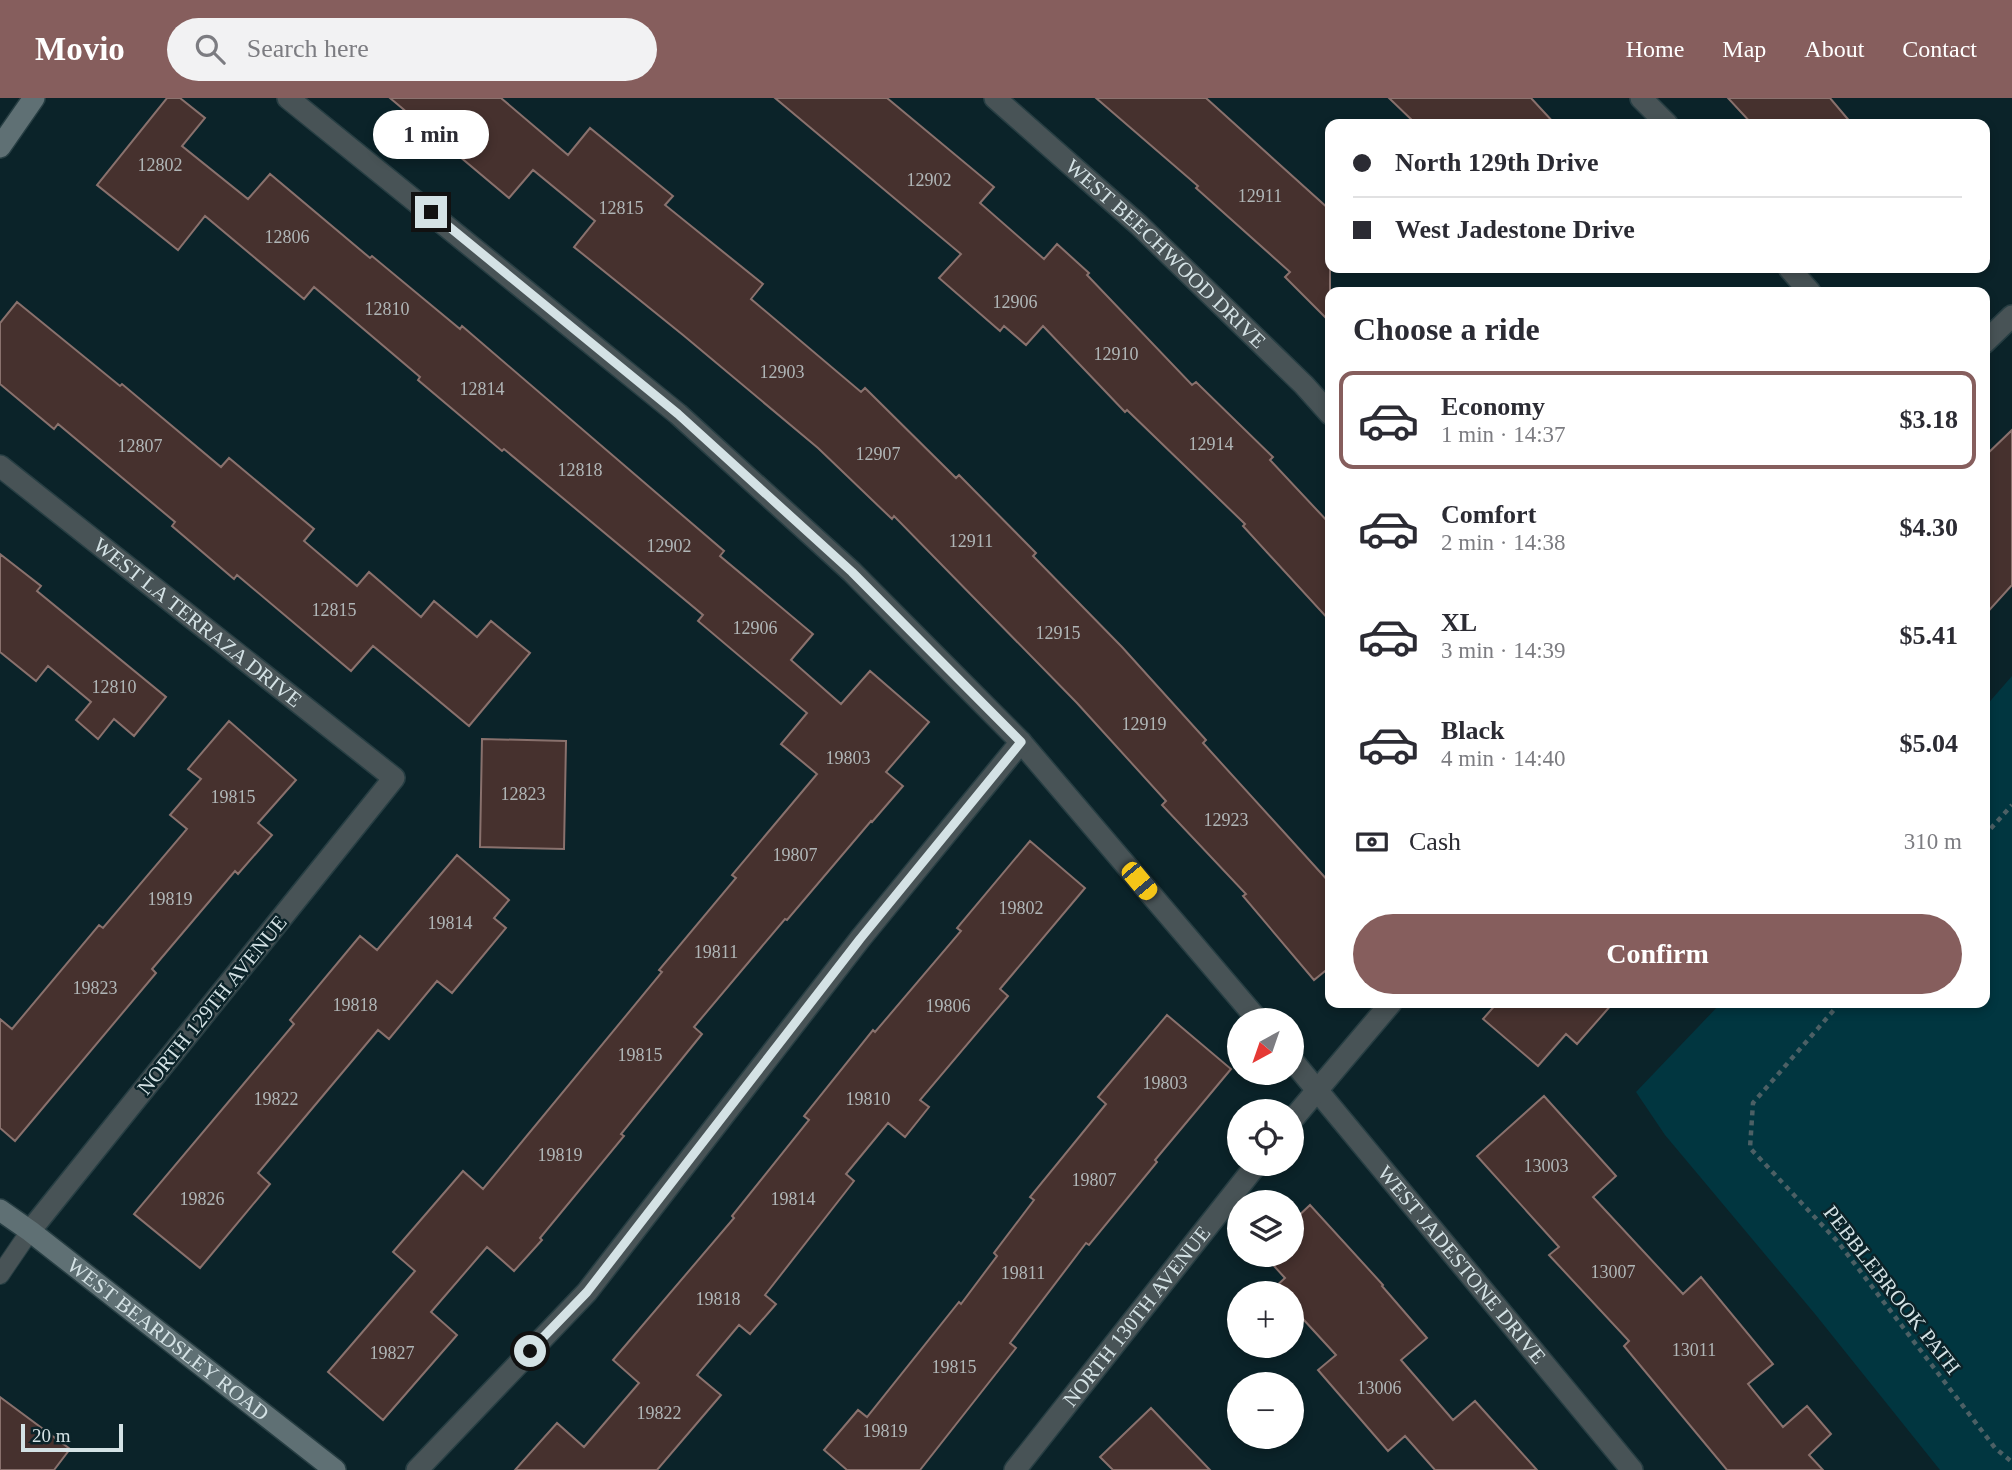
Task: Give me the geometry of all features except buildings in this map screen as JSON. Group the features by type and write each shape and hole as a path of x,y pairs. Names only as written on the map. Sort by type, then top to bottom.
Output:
{"street":[{"path":"0,147 34,98"},
{"path":"288,98 678,414 852,572 1021,742 1248,1008"},
{"name":"WEST BEECHWOOD DRIVE","path":"996,98 1139,225 1325,408"},
{"path":"1641,98 1662,119"},
{"path":"1793,273 1806,287"},
{"path":"1990,337 2012,316"},
{"name":"WEST LA TERRAZA DRIVE","path":"0,466 394,778"},
{"path":"417,1470 587,1292 860,939 1021,742"},
{"name":"NORTH 129TH AVENUE","path":"30,1231 394,778"},
{"path":"1304,1104 1387,1008"},
{"name":"WEST JADESTONE DRIVE","path":"1304,1074 1632,1470"},
{"name":"NORTH 130TH AVENUE","path":"1015,1470 1248,1176"},
{"name":"WEST BEARDSLEY ROAD","path":"0,1210 335,1470"}],"lane":[{"path":"0,1275 30,1231"}],"path":[{"path":"1990,829 2012,804"},
{"name":"PEBBLEBROOK PATH","path":"1836,1008 1754,1102 1750,1148 1838,1242 1995,1448 2012,1462"}],"shaded area":[{"path":"2012,676 2012,1470 1940,1470 1815,1314 1665,1135 1636,1092 1716,1008 1990,1008 1990,701"}],"route":[{"path":"431,212 678,414 852,572 1021,742 860,939 587,1292 530,1351"}]}
